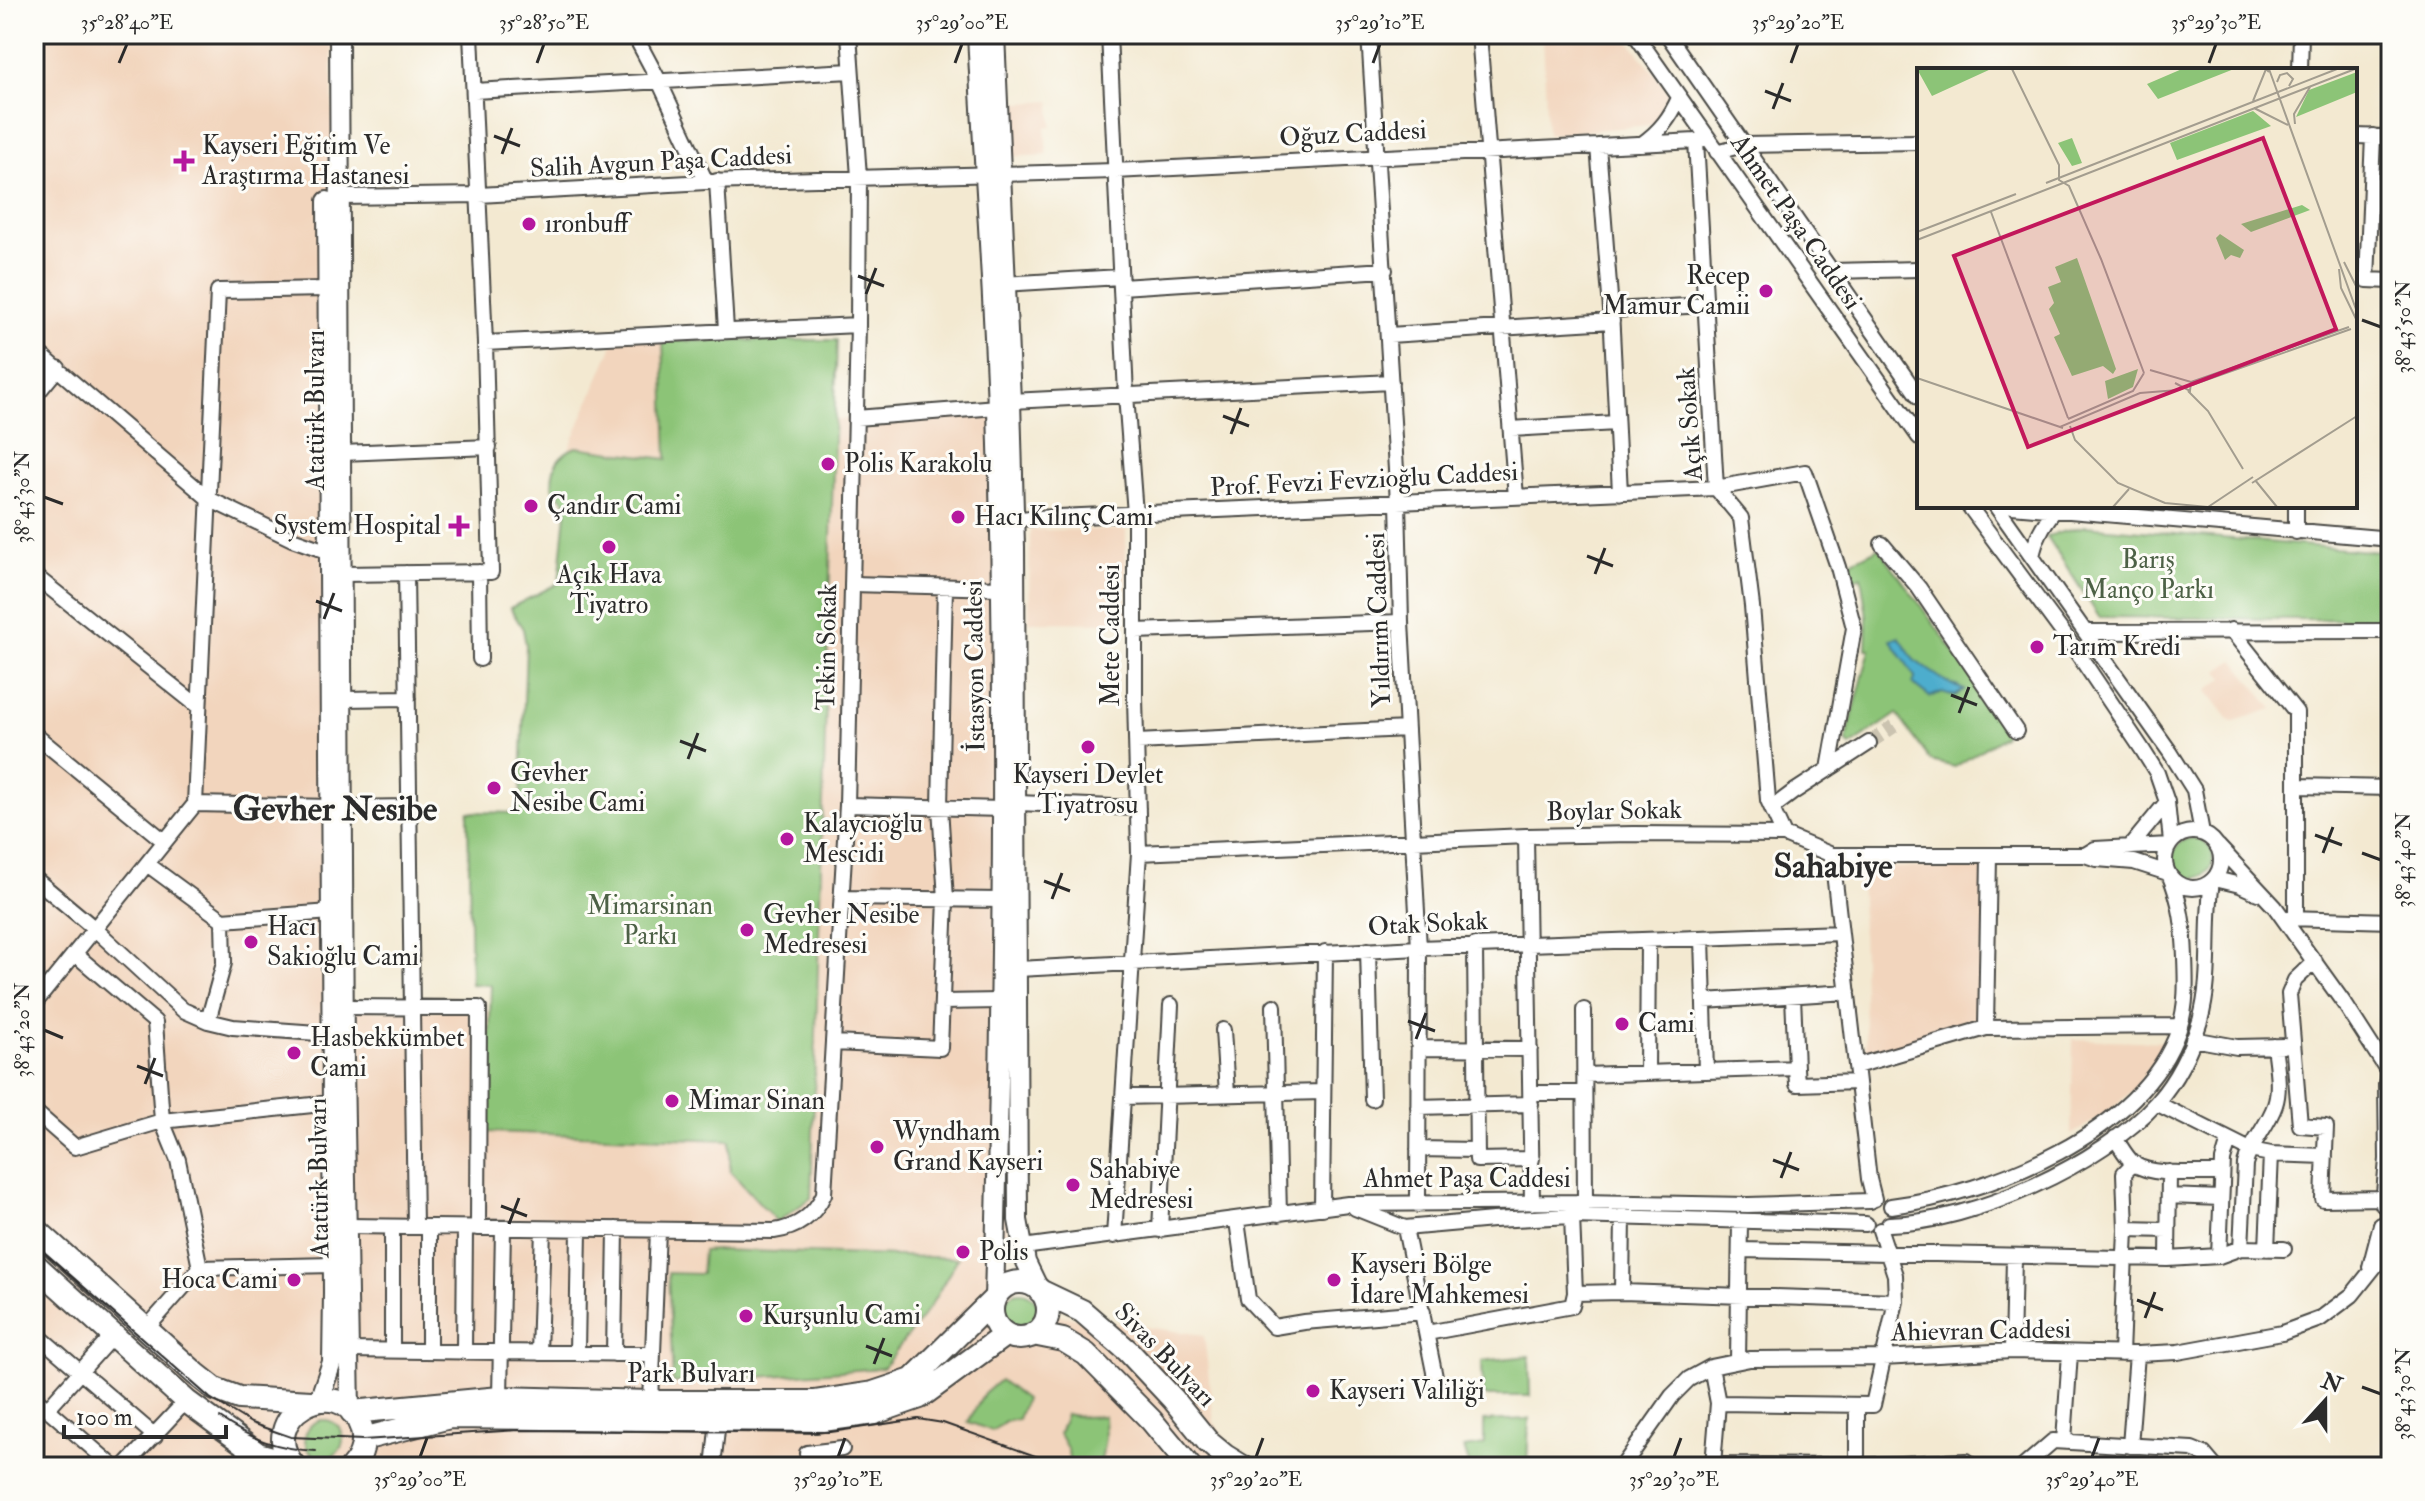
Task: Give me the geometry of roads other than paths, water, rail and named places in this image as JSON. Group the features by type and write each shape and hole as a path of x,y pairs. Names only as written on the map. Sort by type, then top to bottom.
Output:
{"highway":[{"path":"34,1228 215,1389 239,1398 336,1401 351,1411 360,1423 363,1439 360,1455 352,1467"},
{"path":"34,1264 186,1401 258,1454 293,1465"},
{"path":"1033,1334 1042,1326 1047,1315 1047,1302 1040,1291 1025,1282 1012,1283 994,1299 992,1310 994,1321 1006,1334 1017,1337 1033,1334 1063,1340 1086,1354 1151,1420 1190,1467"},
{"name":"Sivas Bulvarı","path":"1040,1291 1082,1311 1117,1341 1151,1374 1208,1442 1243,1467"},
{"name":"Park Bulvarı","path":"351,1411 500,1398 814,1402 873,1393 912,1380 994,1299"},
{"name":"Park Bulvarı","path":"363,1439 450,1417 815,1421 874,1413 920,1397 1006,1334"},
{"path":"293,1465 287,1456 284,1440 287,1423 297,1410 315,1401"}],"main road":[{"name":"Atatürk Bulvarı","path":"327,34 329,552 344,1007 351,1411"},
{"name":"Atatürk Bulvarı","path":"315,1401 332,1362 331,912 343,699 339,34"},
{"name":"İstasyon Caddesi","path":"977,34 1004,284 1000,588 1018,969 1018,1220 1026,1262 1040,1291"},
{"name":"İstasyon Caddesi","path":"994,1299 1002,900 1010,806 1013,519 993,173 995,34"}],"street":[{"path":"471,34 489,447 480,659"},
{"path":"634,34 711,182 726,330"},
{"name":"Tekin Sokak","path":"658,1230 774,1231 791,1228 817,1208 824,1194 847,805 856,418 859,177 849,34"},
{"name":"Mete Caddesi","path":"1109,34 1126,395 1135,514 1139,853 1114,1236"},
{"name":"Yıldırım Caddesi","path":"1369,34 1389,335 1419,948 1418,1205"},
{"path":"1479,34 1516,497"},
{"name":"Ahmet Paşa Caddesi","path":"1635,34 1679,98 1701,140 1717,152 1917,434"},
{"name":"Ahmet Paşa Caddesi","path":"1667,34 1831,271 1912,376"},
{"path":"2300,68 2301,34"},
{"path":"474,91 851,71"},
{"path":"1642,144 1660,130 1679,98"},
{"path":"2357,136 2391,137"},
{"path":"2373,136 2367,280 2391,281"},
{"name":"Oğuz Caddesi","path":"993,173 1115,171 1701,140"},
{"name":"Açık Sokak","path":"1701,140 1716,488 1741,518 1752,606 1768,800 1784,835"},
{"path":"1717,152 1743,145 1917,142"},
{"path":"1598,146 1620,493"},
{"name":"Salih Avgun Paşa Caddesi","path":"340,197 479,195 711,182 993,173"},
{"path":"1831,271 1917,269"},
{"path":"1004,284 1385,270"},
{"path":"34,1004 195,804 218,291 328,289"},
{"path":"1389,335 1503,329 1706,305"},
{"path":"485,343 858,325"},
{"path":"34,349 209,499 292,539 329,552"},
{"path":"34,397 58,368"},
{"path":"856,418 1126,395 1391,382"},
{"path":"1511,429 1616,423"},
{"path":"342,453 489,447"},
{"name":"Prof. Fevzi Fevzioğlu Caddesi","path":"1013,519 1716,488 1805,472 1838,567 1854,628 1829,769"},
{"path":"1891,1206 1941,1198 1991,1182 2034,1165 2075,1143 2121,1109 2162,1063 2180,1026 2186,990 2180,903 2165,861 2170,844 2167,802 2157,773 2074,648 1970,508"},
{"path":"1997,508 2194,790 2202,833"},
{"path":"2029,508 2391,539"},
{"path":"2296,508 2296,532"},
{"path":"2032,556 2035,540 2054,511"},
{"path":"1882,544 1919,588 2016,731"},
{"path":"342,574 485,572"},
{"path":"406,573 412,1008 429,1351"},
{"path":"34,575 199,707"},
{"path":"852,584 1000,588"},
{"path":"834,1043 940,1048 946,899 940,807 945,587"},
{"path":"1135,631 1401,622"},
{"path":"2231,630 2296,712 2290,918"},
{"path":"2085,632 2391,631"},
{"path":"343,699 408,698"},
{"path":"1137,742 1407,729"},
{"path":"34,734 164,841"},
{"path":"1772,808 1869,743"},
{"path":"2296,786 2391,788"},
{"path":"2130,847 2167,802"},
{"path":"195,804 409,807"},
{"path":"847,805 1138,808"},
{"path":"2170,844 2187,832 2202,833 2212,838 2265,896 2290,918 2315,961 2390,1070 2386,1201 2379,1215 2386,1229 2368,1277"},
{"name":"Boylar Sokak","path":"1139,853 1526,836 1784,835 1832,855 2085,855 2134,862 2168,874"},
{"path":"1526,836 1532,1203"},
{"name":"Boylar Sokak","path":"2085,855 2095,849 2170,844"},
{"path":"2168,874 2176,883 2188,888 2201,887 2214,880 2221,865 2218,846"},
{"path":"1832,855 1872,1200"},
{"path":"1986,1028 1989,856"},
{"path":"147,864 223,920 331,912"},
{"path":"34,878 183,1010 233,1027 331,1034"},
{"path":"2214,880 2240,885 2265,896"},
{"name":"Ahmet Paşa Caddesi","path":"1348,1204 1405,1228 1508,1218 1572,1216 1878,1226 1924,1221 2003,1197 2057,1174 2115,1138 2156,1103 2178,1073 2193,1039 2204,1001 2214,880"},
{"path":"843,898 1002,900"},
{"path":"2290,918 2391,921"},
{"path":"208,1021 224,963 223,920"},
{"name":"Otak Sokak","path":"1018,969 1475,945 1841,933"},
{"path":"1702,938 1706,1071"},
{"path":"1647,1073 1648,940"},
{"path":"1475,945 1477,1160 1532,1159"},
{"path":"1368,950 1372,1099"},
{"path":"1322,1208 1325,952"},
{"path":"75,954 155,1022 162,1121 178,1160 200,1268"},
{"path":"2315,961 2295,980 2289,994 2300,1125 2326,1127 2323,1199 2386,1201"},
{"path":"1704,1001 1848,992"},
{"path":"1793,996 1797,1084 1858,1082"},
{"path":"942,1002 1000,1001"},
{"path":"1160,1230 1171,1005"},
{"path":"1274,1006 1279,1214"},
{"path":"344,1007 479,1008 464,1352"},
{"path":"1584,1010 1585,1203"},
{"path":"1856,1066 1986,1028 2180,1026"},
{"path":"1223,1030 1227,1094"},
{"path":"2193,1039 2237,1047 2293,1046"},
{"path":"2241,1248 2244,1171 2250,1150 2277,1099 2274,1046"},
{"path":"1419,1048 1530,1049"},
{"path":"1584,1075 1796,1068"},
{"path":"1123,1097 1323,1092"},
{"path":"1418,1107 1476,1106 1584,1093"},
{"path":"34,1111 75,1147 162,1121 331,1103"},
{"path":"2156,1103 2250,1150 2325,1156"},
{"path":"2115,1138 2134,1163 2149,1171 2222,1173"},
{"path":"2219,1256 2222,1173 2224,1152 2229,1140"},
{"path":"1418,1149 1476,1150"},
{"path":"2267,1249 2271,1154"},
{"path":"2121,1354 2126,1258 2124,1173 2134,1163"},
{"path":"2168,1259 2169,1172"},
{"path":"2169,1196 2221,1198"},
{"path":"1718,1403 1873,1405 1896,1301 1895,1275 1878,1226 1862,1214 1866,1204 1872,1200 1884,1200 1891,1206 1893,1215 1878,1226"},
{"name":"Ahmet Paşa Caddesi","path":"1348,1204 1748,1205 1872,1200"},
{"path":"1023,1247 1348,1204"},
{"path":"1427,1333 1572,1306 1575,1293 1572,1216"},
{"path":"1622,1292 1623,1216"},
{"path":"1237,1221 1248,1299 1274,1327 1423,1312"},
{"path":"1738,1361 1740,1221"},
{"path":"346,1226 658,1230 651,1402"},
{"path":"392,1227 392,1351"},
{"path":"500,1398 503,1228"},
{"path":"1405,1228 1436,1382"},
{"path":"539,1353 543,1229"},
{"path":"577,1353 579,1229"},
{"path":"614,1354 616,1229"},
{"path":"2126,1229 2168,1230"},
{"name":"Ahievran Caddesi","path":"1622,1467 1672,1396 1689,1379 1711,1367 1738,1361 2012,1351 2178,1352 2295,1330 2332,1312 2352,1295 2391,1246"},
{"path":"1740,1250 2168,1259 2219,1256 2241,1248 2284,1249"},
{"path":"2012,1351 2014,1257"},
{"path":"146,1329 200,1268 333,1265"},
{"path":"1575,1293 1896,1301"},
{"path":"34,1332 155,1436"},
{"path":"47,1409 114,1334"},
{"path":"348,1350 653,1354"},
{"path":"2064,1441 2070,1353"},
{"path":"2130,1446 2137,1354"},
{"path":"1711,1367 1718,1403 1713,1465 1857,1466 1966,1461 1973,1467"},
{"path":"34,1397 114,1467"},
{"path":"124,1467 186,1401"},
{"path":"1857,1405 1857,1466"},
{"path":"713,1467 718,1420"},
{"path":"2023,1467 2053,1441 2199,1451 2210,1458 2215,1467"},
{"path":"809,1467 807,1453 842,1449"}],"water":[{"path":"1899,637 1914,660 1964,690 1955,696 1942,692 1930,697 1913,684 1915,677 1891,640"}],"tunnel":[{"path":"1869,743 1894,726"}],"tram line":[{"path":"34,1243 210,1398 251,1423 291,1437 363,1440 520,1430 831,1432 918,1419 943,1423 1066,1467"},
{"path":"220,1418 265,1442 316,1451"}],"place":[{"name":"Kayseri Eğitim Ve Araştırma Hastanesi","path":"184,161"},
{"name":"ıronbuff","path":"529,224"},
{"name":"Recep Mamur Camii","path":"1766,291"},
{"name":"Polis Karakolu","path":"828,464"},
{"name":"Çandır Cami","path":"531,506"},
{"name":"Hacı Kılınç Cami","path":"958,517"},
{"name":"System Hospital","path":"459,526"},
{"name":"Açık Hava Tiyatro","path":"609,547"},
{"name":"Tarım Kredi","path":"2037,647"},
{"name":"Kayseri Devlet Tiyatrosu","path":"1088,747"},
{"name":"Gevher Nesibe Cami","path":"494,788"},
{"name":"Kalaycıoğlu Mescidi","path":"787,839"},
{"name":"Gevher Nesibe Medresesi","path":"747,930"},
{"name":"Hacı Sakioğlu Cami","path":"251,942"},
{"name":"Cami","path":"1622,1024"},
{"name":"Hasbekkümbet Cami","path":"294,1053"},
{"name":"Mimar Sinan","path":"672,1101"},
{"name":"Wyndham Grand Kayseri","path":"877,1147"},
{"name":"Sahabiye Medresesi","path":"1073,1185"},
{"name":"Polis","path":"963,1252"},
{"name":"Hoca Cami","path":"294,1280"},
{"name":"Kayseri Bölge İdare Mahkemesi","path":"1334,1280"},
{"name":"Kurşunlu Cami","path":"746,1316"},
{"name":"Kayseri Valiliği","path":"1313,1391"}],"district":[{"name":"Gevher Nesibe","path":"335,809"},
{"name":"Sahabiye","path":"1833,866"}],"park label":[{"name":"Barış Manço Parkı","path":"2148,575"},
{"name":"Mimarsinan Parkı","path":"650,921"}]}
